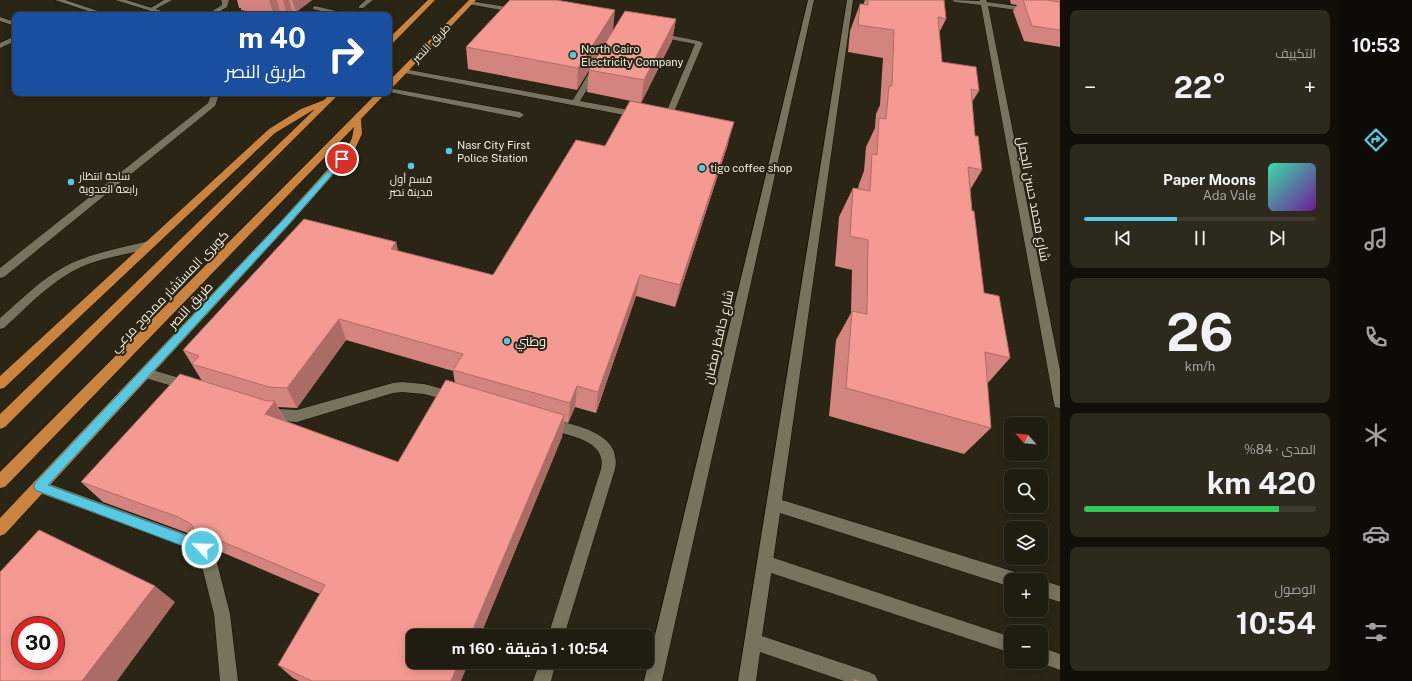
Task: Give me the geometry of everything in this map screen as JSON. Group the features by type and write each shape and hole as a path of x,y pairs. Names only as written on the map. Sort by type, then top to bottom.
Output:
{"highway":[{"path":"392,39 432,0"},
{"name":"طريق النصر","path":"392,83 472,2"},
{"path":"0,384 272,131 289,118 331,96"},
{"name":"كوبرى المستشار ممدوح مرعي","path":"0,423 331,96"},
{"path":"357,119 379,96"},
{"name":"طريق النصر","path":"0,529 280,229 351,149 357,137 359,127 357,119"},
{"name":"كوبرى المستشار ممدوح مرعي","path":"0,482 357,119"}],"street":[{"path":"58,0 97,12"},
{"path":"118,0 162,12"},
{"path":"152,9 168,0"},
{"path":"214,12 225,6 226,1 224,0"},
{"path":"361,7 370,0"},
{"name":"شارع حافظ رمضان","path":"653,681 811,0"},
{"path":"747,681 850,0"},
{"path":"955,0 983,2 1060,14"},
{"path":"472,2 528,12"},
{"name":"شارع محمد حسن الجمل","path":"983,2 1055,357 1060,402"},
{"path":"314,8 333,12"},
{"path":"0,19 12,23"},
{"path":"404,71 656,118 665,118 668,117 699,43 651,33"},
{"path":"0,46 12,40"},
{"path":"575,103 600,62"},
{"path":"392,91 520,115"},
{"path":"0,274 212,104 215,96"},
{"path":"0,325 55,278 67,270 89,260 149,245"},
{"path":"146,372 198,389"},
{"path":"257,408 279,415 297,416 393,388 409,386 425,388 470,402"},
{"path":"537,421 590,437 602,444 609,455 608,469 558,629"},
{"path":"39,486 195,544 202,548 207,555 222,614 229,681"},
{"path":"774,504 1004,577"},
{"path":"765,563 1004,643"},
{"path":"1048,590 1060,594"},
{"path":"753,641 869,681"},
{"path":"1048,658 1060,662"},
{"path":"542,681 546,669"}],"building":[{"path":"510,0 556,0 615,10 578,68 466,47"},
{"path":"868,0 944,0 946,19 938,17 942,62 976,67 979,91 971,89 975,136 978,136 982,170 968,167 972,211 974,211 984,293 999,296 1010,358 985,352 991,428 846,388 852,311 867,314 868,240 850,236 853,188 870,191 872,154 877,155 879,118 886,119 889,86 892,86 894,30 858,25 860,4 868,5"},
{"path":"1023,0 1047,0 1060,2 1060,30 1032,26"},
{"path":"625,11 676,19 644,80 589,70"},
{"path":"630,101 734,122 680,285 640,275 598,392 577,386 570,403 453,370 463,354 339,319 287,388 269,387 192,364 199,356 183,350 304,219 396,242 391,249 493,275 576,140 605,146"},
{"path":"180,374 267,401 275,401 265,414 398,462 446,380 564,415 473,629 406,629 406,669 456,669 451,681 312,681 278,665 325,585 195,530 191,524 178,517 81,482"},
{"path":"39,530 155,586 82,681 0,681 0,572"}],"place":[{"name":"North Cairo Electricity Company","path":"573,55"},
{"name":"Nasr City First Police Station","path":"449,151"},
{"name":"قسم أول مدينة نصر","path":"411,166"},
{"name":"tigo coffee shop","path":"702,168"},
{"name":"ساحة انتظار رابعة العدوية","path":"71,182"},
{"name":"وطني","path":"507,341"}],"route":[{"path":"202,548 195,544 39,486 285,223 342,159"}]}
